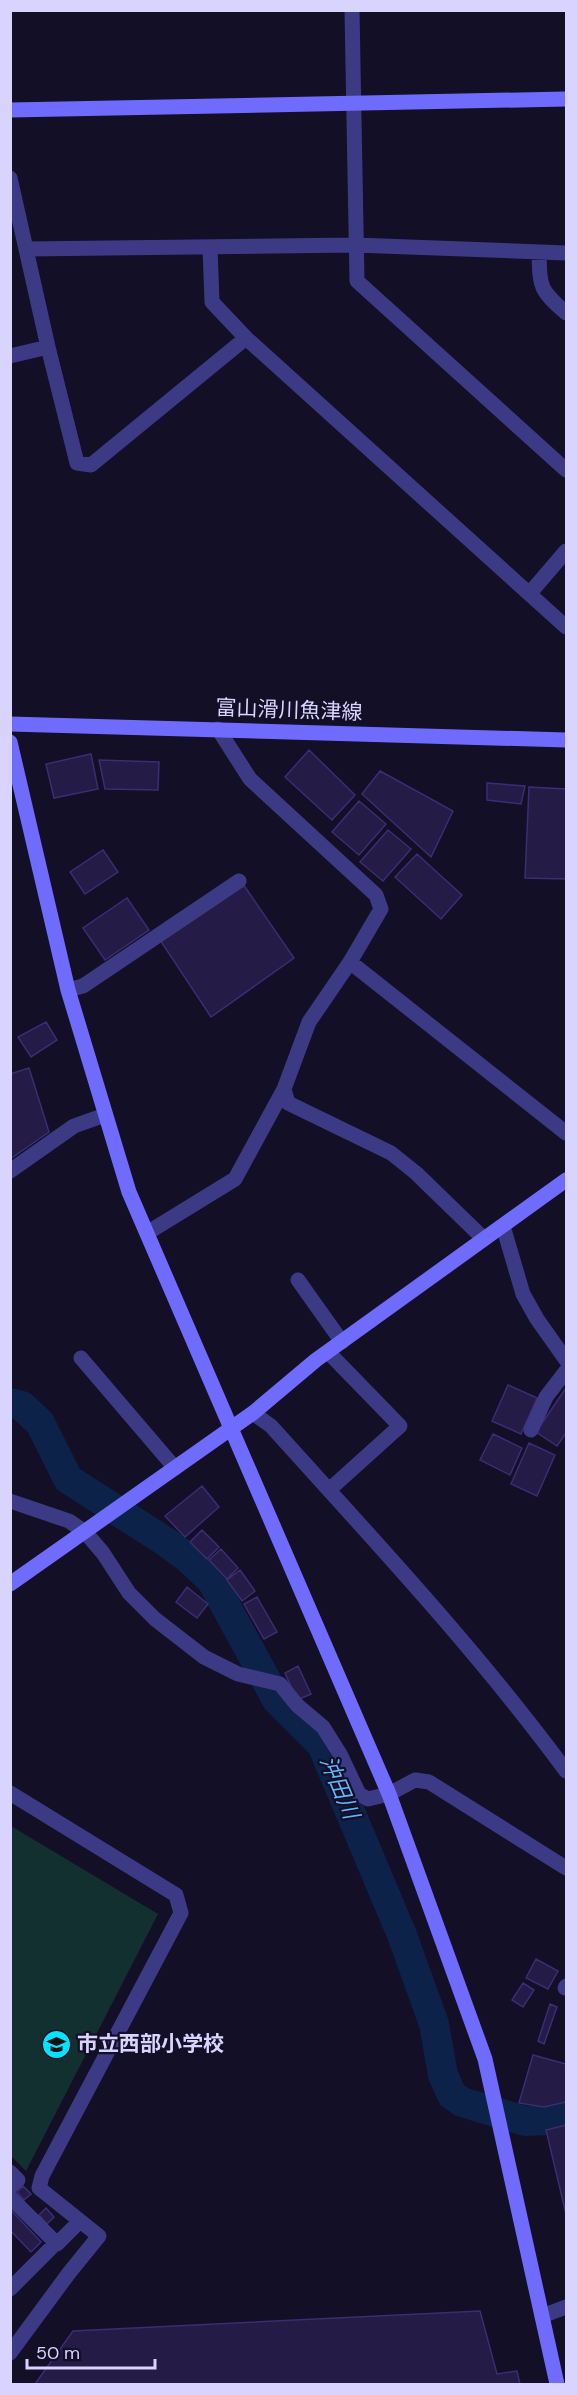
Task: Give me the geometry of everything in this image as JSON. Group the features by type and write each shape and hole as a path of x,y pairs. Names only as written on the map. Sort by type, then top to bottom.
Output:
{"street":[{"path":"352,10 357,281 567,470"},
{"path":"10,110 567,99"},
{"path":"10,178 77,464 91,465 246,338"},
{"path":"26,249 356,245 567,253"},
{"path":"210,247 212,302 246,338 567,627"},
{"path":"539,252 540,283 549,298 567,313"},
{"path":"10,356 48,347"},
{"path":"530,593 567,551"},
{"name":"富山滑川魚津線","path":"10,724 567,740"},
{"path":"147,1233 235,1179 284,1089 309,1022 350,962 381,909 376,895 250,779 218,729"},
{"path":"10,742 68,990 129,1192 389,1794 485,2059 557,2385"},
{"path":"68,990 82,986 239,881"},
{"path":"350,962 567,1133"},
{"path":"284,1089 288,1103 391,1153 416,1173 484,1239"},
{"path":"10,1171 75,1126 105,1115"},
{"path":"10,1584 253,1413 328,1352 567,1180"},
{"path":"503,1226 523,1294 537,1319 567,1360"},
{"path":"298,1280 342,1342"},
{"path":"328,1352 400,1426 329,1490"},
{"path":"81,1358 175,1468"},
{"path":"531,1430 546,1397 567,1371"},
{"path":"253,1413 271,1426 419,1592 567,1771"},
{"path":"10,1501 69,1521 85,1532 103,1553 129,1593 155,1619 204,1657 238,1674 280,1684 297,1705 323,1728 340,1754 359,1794 368,1799 389,1794 415,1780 429,1782 567,1868"},
{"path":"10,1793 176,1895 181,1913 42,2176 39,2188 99,2236 10,2353"},
{"path":"10,2172 18,2180 10,2187"},
{"path":"10,2197 56,2243"},
{"path":"10,2289 80,2221"},
{"path":"542,2316 567,2307"}],"green space":[{"name":"市立西部小学校","path":"11,1826 158,1914 26,2171 10,2155"}],"building":[{"path":"309,750 355,795 332,820 285,777"},
{"path":"91,754 98,789 54,798 46,764"},
{"path":"99,760 159,762 158,790 105,789"},
{"path":"380,771 453,811 431,857 362,794"},
{"path":"487,783 525,786 521,804 487,800"},
{"path":"529,787 566,789 566,879 525,878"},
{"path":"359,801 386,824 359,855 332,832"},
{"path":"388,830 411,849 383,881 360,862"},
{"path":"103,850 118,872 85,894 70,872"},
{"path":"417,854 462,895 441,919 395,877"},
{"path":"243,884 294,958 211,1017 160,940"},
{"path":"127,898 149,930 105,960 83,928"},
{"path":"46,1022 57,1040 31,1057 18,1037"},
{"path":"29,1068 49,1132 10,1159 10,1074"},
{"path":"508,1385 537,1398 521,1434 492,1421"},
{"path":"566,1388 566,1433 557,1446 536,1432"},
{"path":"493,1434 522,1448 510,1475 480,1460"},
{"path":"529,1443 555,1455 537,1496 511,1484"},
{"path":"202,1486 219,1507 185,1537 165,1516"},
{"path":"202,1530 219,1547 207,1559 190,1542"},
{"path":"221,1549 238,1568 227,1579 209,1560"},
{"path":"240,1570 255,1591 242,1601 227,1580"},
{"path":"187,1587 208,1604 197,1618 176,1602"},
{"path":"257,1597 277,1632 264,1639 244,1604"},
{"path":"298,1666 311,1694 297,1700 285,1673"},
{"path":"536,1959 558,1971 548,1989 526,1978"},
{"path":"523,1983 534,1990 523,2007 512,2000"},
{"path":"550,2004 557,2007 544,2044 538,2041"},
{"path":"533,2055 566,2064 566,2102 544,2107 519,2103"},
{"path":"566,2125 566,2214 546,2130"},
{"path":"23,2186 31,2194 24,2200 17,2192"},
{"path":"46,2208 54,2217 47,2224 39,2215"},
{"path":"10,2209 41,2242 31,2252 10,2230"},
{"path":"480,2311 497,2374 517,2371 520,2384 35,2384 73,2331"}],"waterway":[{"name":"沖田川","path":"10,1403 22,1406 40,1423 68,1479 166,1542 188,1558 212,1581 277,1700 322,1745 402,1935 434,2024 443,2075 452,2095 462,2102 525,2121 550,2120 566,2113"}],"place":[{"name":"市立西部小学校","path":"56,2044"}]}
